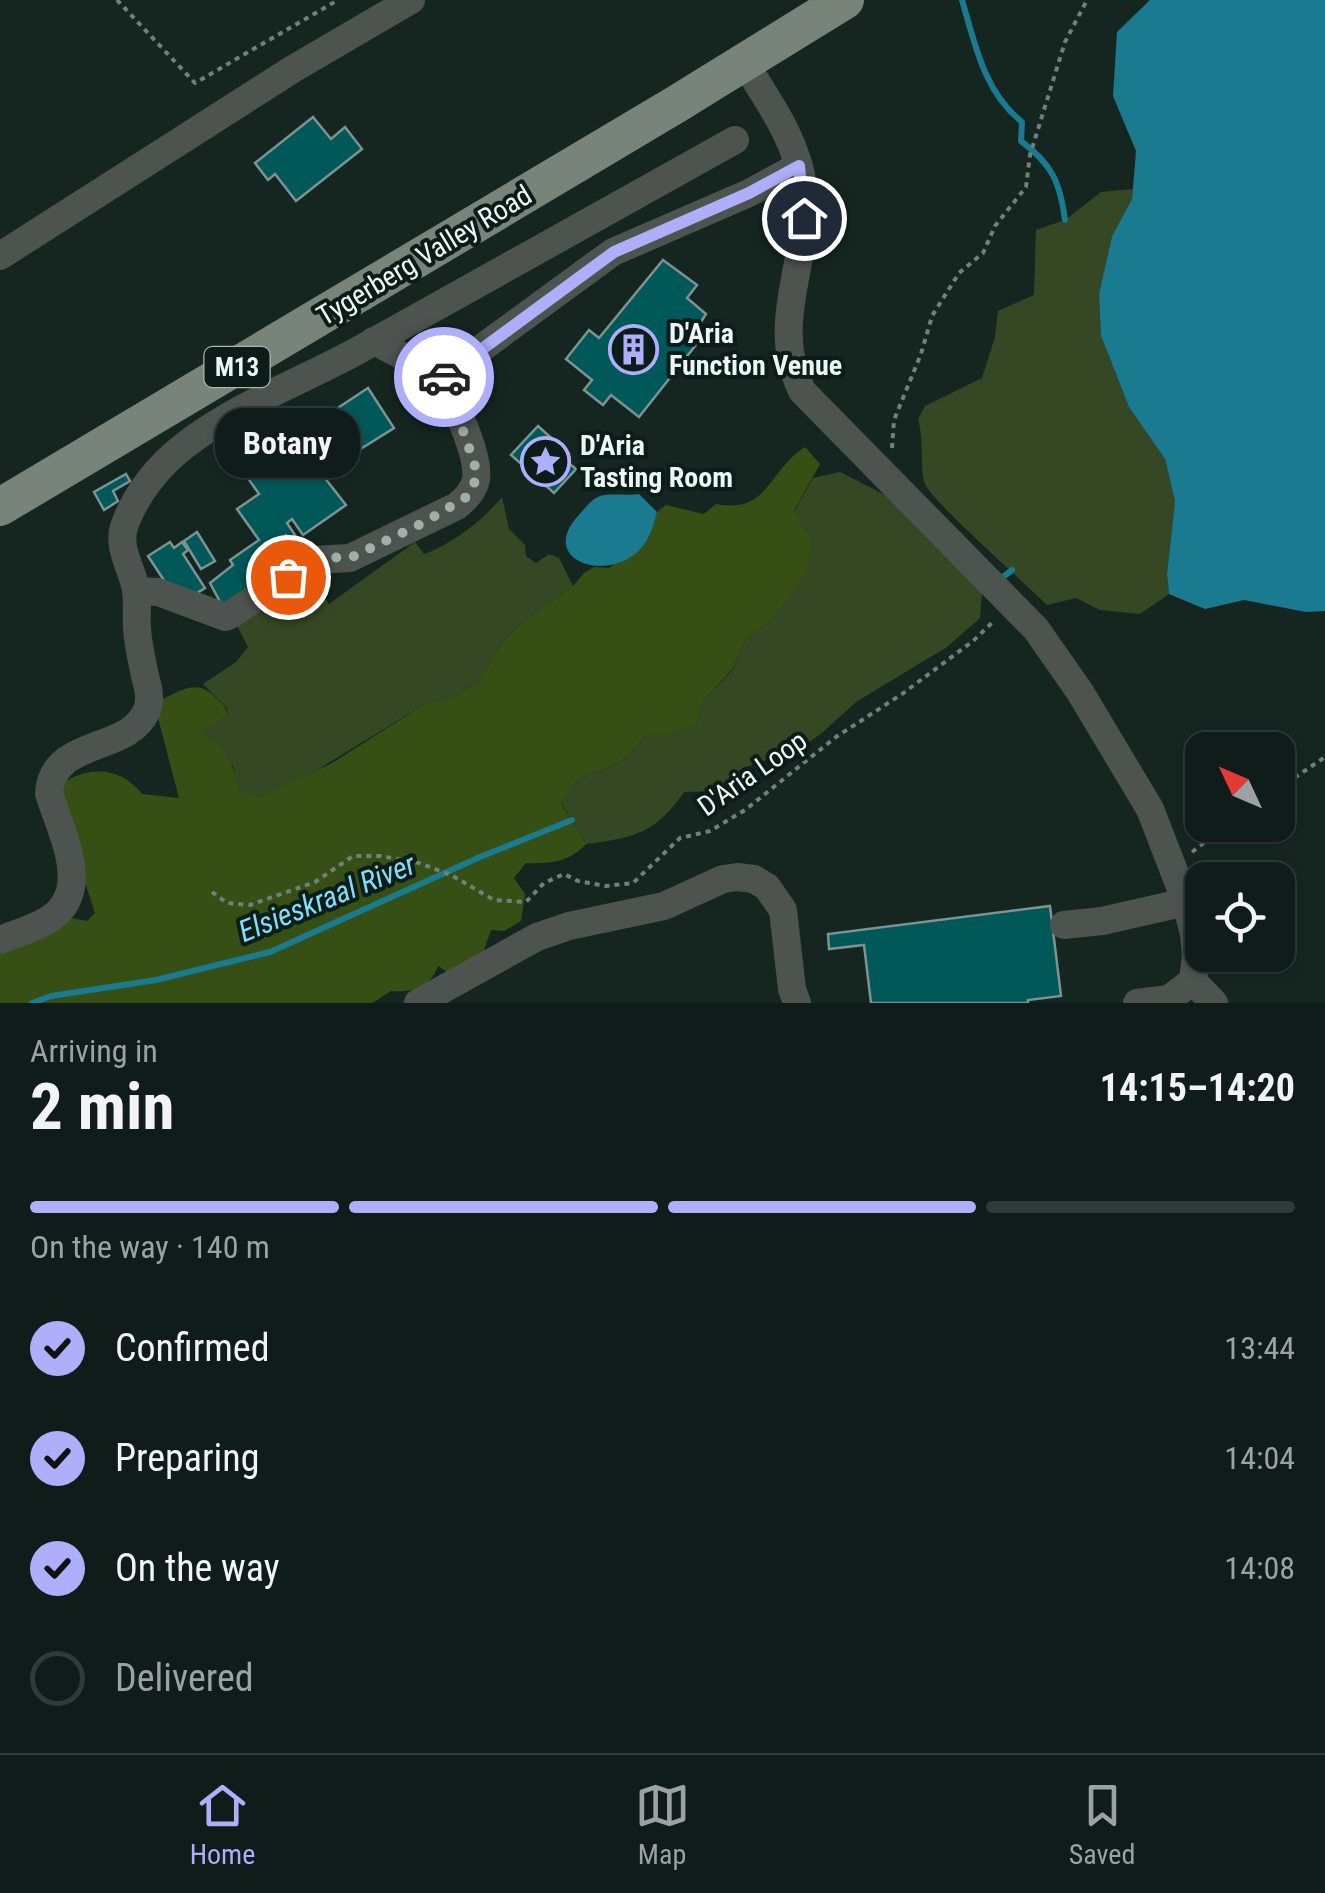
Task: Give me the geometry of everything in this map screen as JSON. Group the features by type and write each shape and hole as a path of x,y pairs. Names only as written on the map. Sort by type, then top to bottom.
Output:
{"main road":[{"name":"Tygerberg Valley Road","path":"0,507 845,0"}],"street":[{"path":"0,256 293,69 411,0"},
{"path":"744,62 780,122 799,166 804,218 789,307 789,359 807,399 1023,616 1056,655 1150,809 1185,900"},
{"path":"0,940 48,920 69,900 74,876 49,793 57,767 66,759 127,732 148,708 150,694 139,647 136,590 121,536 139,494 160,468 184,446 237,412 374,341 735,140"},
{"path":"442,378 614,252 749,193 799,166"},
{"path":"136,590 158,592 220,615 230,615 313,560 350,558 457,506 468,496 477,477 459,416 442,378 374,341"},
{"path":"418,1003 536,937 664,906 737,877 754,879 766,887 783,910 797,1003"},
{"path":"1064,926 1185,902"},
{"path":"1137,1003 1169,999 1193,980 1194,972"},
{"path":"1193,980 1214,1003"}],"path":[{"path":"117,0 194,83 338,0"},
{"path":"895,488 891,438 894,420 932,316 965,265 983,253 995,226 1026,188 1030,155 1065,42 1087,0"},
{"name":"D'Aria Loop","path":"212,892 227,903 250,905 315,882 353,856 381,856 419,864 451,875 494,900 526,902 544,883 564,874 606,886 633,883 680,838 710,831 745,810 836,738 973,640 998,617 1014,622 1023,616"},
{"path":"1295,777 1325,757"},
{"path":"1173,870 1207,842"}],"green space":[{"path":"1133,189 1132,199 1112,236 1099,294 1101,336 1129,407 1165,459 1175,501 1167,574 1169,594 1140,614 1100,610 1076,598 1047,605 930,491 924,482 918,419 925,406 982,378 995,337 998,311 1034,295 1036,230 1065,220 1101,192"},
{"path":"805,447 820,464 794,511 813,541 804,577 767,624 747,636 733,668 704,700 696,725 670,734 647,735 622,760 573,785 561,803 586,844 559,861 526,863 514,878 525,894 521,921 504,931 491,930 481,959 452,975 438,966 420,988 391,991 372,1003 0,1003 0,952 34,942 47,927 66,917 87,921 95,913 59,804 66,781 87,773 107,772 126,779 142,794 179,798 158,718 163,699 196,687 222,704 228,717 200,731 227,756 239,791 259,797 332,763 425,704 451,698 478,683 503,641 521,623 573,586 584,573 594,567 609,568 649,537 657,512 666,505 704,514 716,504 747,503"},
{"path":"840,472 889,497 982,593 980,618 947,647 856,702 799,749 743,768 716,791 684,792 664,817 631,836 586,844 561,802 567,792 585,776 622,760 647,735 670,734 696,725 704,700 733,669 747,636 767,624 813,541 794,512 813,478"},
{"path":"502,497 509,529 525,545 526,556 536,563 549,554 559,558 573,586 521,623 503,641 478,683 451,698 425,704 299,781 258,797 239,792 233,766 199,731 228,717 227,708 203,684 236,662 248,647 233,618 307,572 329,604 415,542 424,554 456,538"}],"water":[{"path":"1150,0 1325,0 1325,611 1306,612 1244,600 1205,609 1169,594 1167,574 1175,501 1165,459 1129,407 1101,336 1099,294 1112,236 1132,199 1136,151 1113,96 1117,32"},
{"path":"639,494 657,512 650,534 638,551 605,566 575,558 567,548 567,534 590,502 604,495"}],"building":[{"path":"313,117 331,139 345,127 362,149 296,201 275,174 268,180 255,163"},
{"name":"D'Aria Function Venue","path":"663,260 697,285 687,298 706,314 699,325 707,331 639,417 611,395 603,405 584,390 592,380 566,359 589,330 599,338"},
{"path":"368,388 394,428 346,458 321,419"},
{"path":"538,426 569,454 564,459 576,469 554,493 511,455"},
{"path":"297,433 309,452 306,454 346,505 303,535 292,519 287,523 295,535 280,538 294,559 225,611 210,583 233,565 230,560 259,540 237,509 259,494 243,471"},
{"path":"126,474 130,481 113,491 118,501 104,510 94,492"},
{"path":"197,532 215,561 201,569 184,541"},
{"path":"170,542 174,548 182,542 188,550 183,554 205,588 189,598 175,597 148,556"},
{"path":"1050,906 1061,996 1028,1003 871,1003 864,945 829,949 828,934"}],"waterway":[{"path":"962,0 990,82 1022,122 1021,141 1041,158 1053,176 1065,220"},
{"name":"Elsieskraal River","path":"999,580 1012,570"},
{"name":"Elsieskraal River","path":"32,1003 51,996 156,980 270,952 572,820"}],"way so far":[{"path":"288,577 320,557 350,558 457,506 468,496 477,477 474,462 444,377"}],"place":[{"name":"D'Aria Function Venue","path":"634,349"},
{"name":"D'Aria Tasting Room","path":"545,461"},
{"name":"Botany","path":"288,577"}],"route":[{"path":"444,377 614,252 749,193 799,166 804,218"}]}
